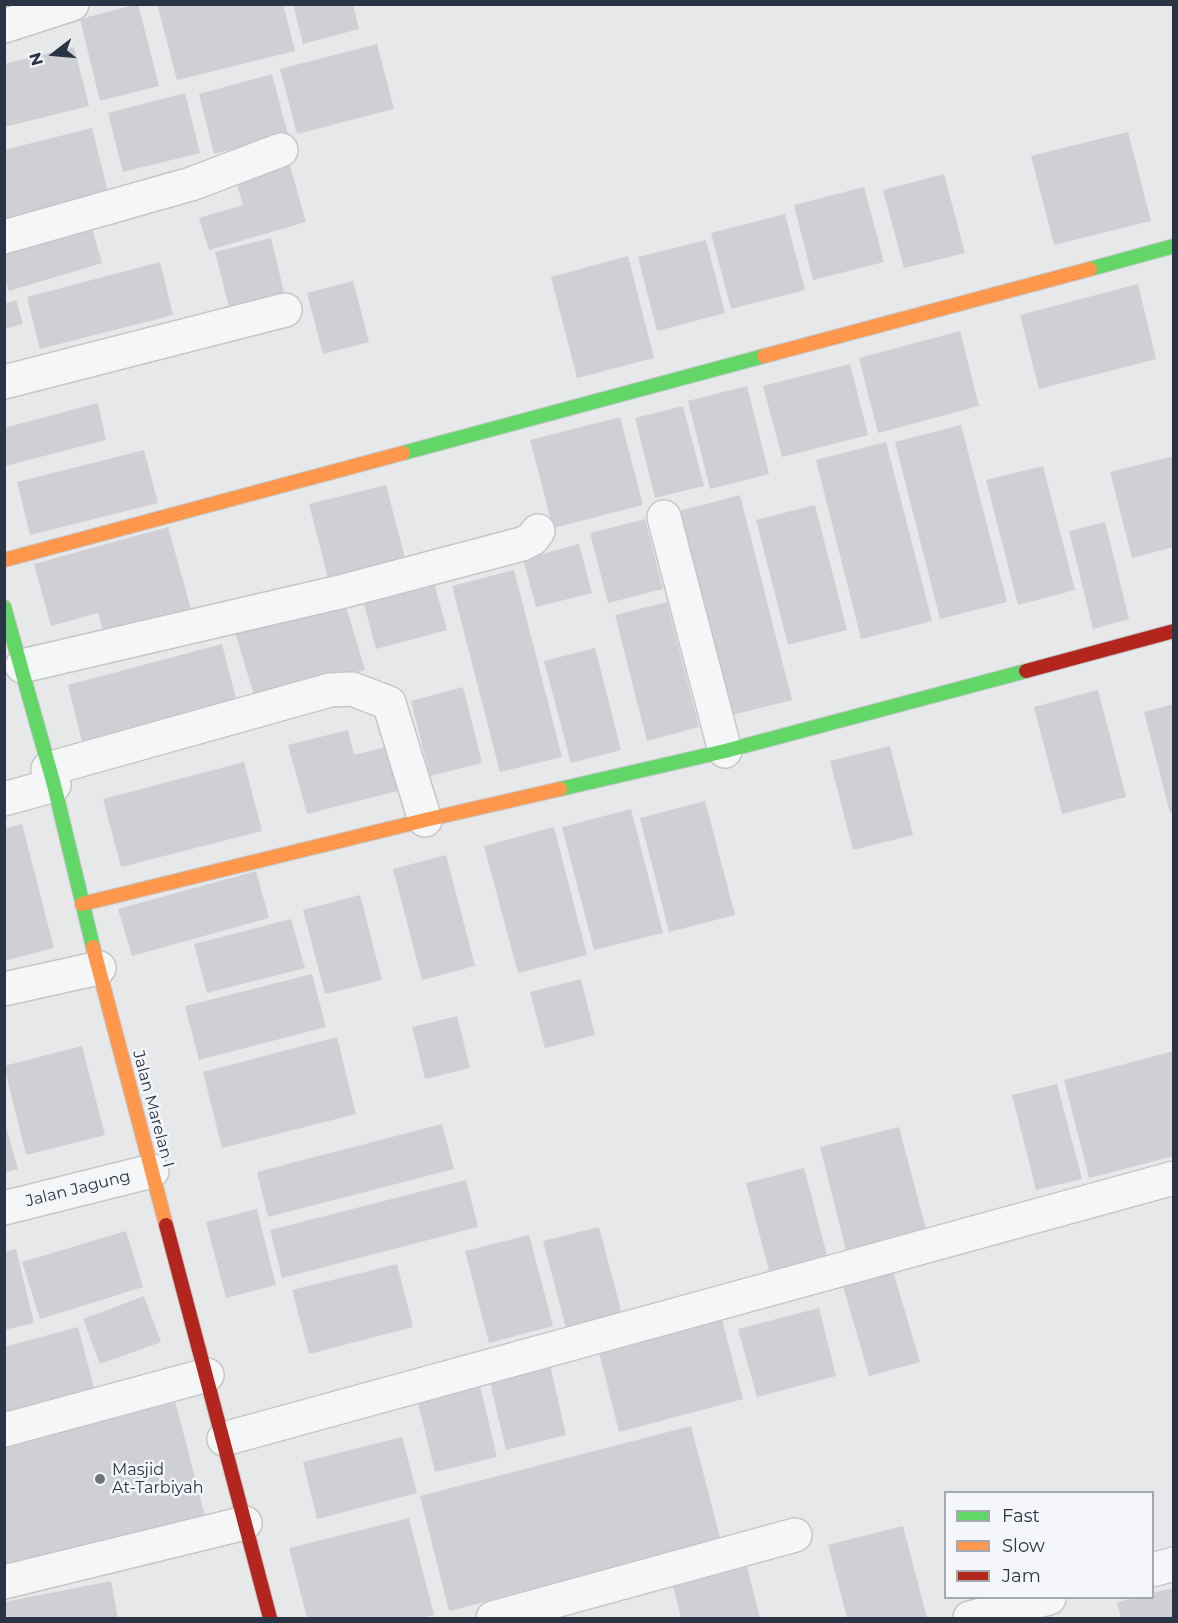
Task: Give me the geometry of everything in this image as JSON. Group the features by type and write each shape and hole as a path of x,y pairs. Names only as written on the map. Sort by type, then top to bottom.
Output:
{"street":[{"path":"4,26 72,4"},
{"path":"4,237 191,184 281,150"},
{"path":"4,560 1173,246"},
{"path":"4,382 285,310"},
{"path":"664,517 725,751"},
{"path":"22,666 344,591 522,544 538,531"},
{"name":"Jalan Marelan I","path":"4,607 22,666 82,904 270,1618"},
{"path":"82,904 425,820 725,751 1173,631"},
{"path":"4,799 51,777 330,690 352,689 389,703 425,820"},
{"path":"4,989 99,968"},
{"name":"Jalan Jagung","path":"4,1208 152,1171"},
{"path":"224,1439 1173,1178"},
{"path":"4,1430 207,1375"},
{"path":"4,1582 245,1523"},
{"path":"493,1618 795,1535"},
{"path":"1154,1569 1173,1564"},
{"path":"970,1618 1044,1599"}],"building":[{"path":"138,4 159,86 100,101 80,19"},
{"path":"157,4 283,4 295,51 177,80"},
{"path":"293,4 353,4 359,29 303,44"},
{"path":"377,44 394,109 297,134 280,69"},
{"path":"74,47 89,106 4,127 4,64"},
{"path":"272,74 288,135 214,154 199,94"},
{"path":"185,93 200,153 123,172 108,113"},
{"path":"92,128 110,200 4,225 4,150"},
{"path":"1128,132 1151,221 1054,245 1031,156"},
{"path":"288,159 306,222 209,250 199,218 243,205 234,174"},
{"path":"944,174 965,253 904,268 883,190"},
{"path":"864,187 884,262 813,280 794,205"},
{"path":"785,214 805,290 731,309 711,233"},
{"path":"92,228 102,263 9,291 4,276 4,254"},
{"path":"271,238 286,301 231,315 215,252"},
{"path":"706,240 725,313 657,331 638,257"},
{"path":"628,256 654,358 577,378 551,277"},
{"path":"160,262 173,315 40,349 27,297"},
{"path":"353,281 369,342 323,354 307,293"},
{"path":"1138,284 1156,359 1039,389 1020,315"},
{"path":"16,300 23,324 4,329 4,304"},
{"path":"960,331 979,406 878,433 859,358"},
{"path":"850,364 868,435 782,457 763,386"},
{"path":"747,386 769,474 710,489 688,401"},
{"path":"98,403 106,440 5,466 4,428"},
{"path":"683,406 704,486 655,498 635,418"},
{"path":"620,417 643,505 553,528 530,440"},
{"path":"961,425 1007,602 940,619 895,442"},
{"path":"886,442 932,621 861,639 816,460"},
{"path":"144,450 158,503 30,535 17,482"},
{"path":"1174,456 1174,547 1132,558 1110,472"},
{"path":"1043,466 1075,590 1018,605 986,480"},
{"path":"386,485 407,566 330,586 309,504"},
{"path":"740,495 792,700 732,715 679,511"},
{"path":"815,505 847,630 788,645 756,520"},
{"path":"645,519 663,589 608,603 590,533"},
{"path":"1105,522 1129,619 1093,629 1069,531"},
{"path":"168,527 194,620 107,643 98,613 51,626 34,564"},
{"path":"579,544 592,593 536,607 523,559"},
{"path":"514,570 562,757 500,772 452,586"},
{"path":"435,586 447,630 376,649 364,604"},
{"path":"344,600 365,670 256,702 235,632"},
{"path":"667,602 699,727 647,741 615,615"},
{"path":"222,644 237,703 82,742 68,685"},
{"path":"595,648 621,750 571,763 544,661"},
{"path":"463,687 482,763 430,776 411,701"},
{"path":"1098,690 1126,797 1062,814 1034,707"},
{"path":"1174,704 1174,812 1170,813 1144,712"},
{"path":"348,730 354,755 393,745 405,789 307,814 288,745"},
{"path":"890,746 913,835 853,850 830,761"},
{"path":"244,762 262,831 121,867 103,799"},
{"path":"705,801 735,915 669,932 640,818"},
{"path":"631,809 663,933 594,950 562,827"},
{"path":"22,824 54,948 4,961 4,829"},
{"path":"554,827 587,955 518,973 484,846"},
{"path":"446,855 475,966 422,980 393,869"},
{"path":"256,871 269,918 132,956 118,909"},
{"path":"360,895 382,980 325,994 303,910"},
{"path":"291,919 305,968 207,993 194,944"},
{"path":"312,974 326,1027 199,1060 185,1006"},
{"path":"581,979 595,1035 545,1048 530,992"},
{"path":"457,1016 470,1068 425,1079 412,1027"},
{"path":"337,1037 356,1114 222,1148 203,1072"},
{"path":"82,1046 105,1135 26,1155 4,1066"},
{"path":"1174,1051 1174,1156 1089,1178 1064,1080"},
{"path":"1057,1084 1082,1179 1036,1190 1012,1095"},
{"path":"4,1119 18,1169 4,1173"},
{"path":"442,1124 454,1169 268,1217 257,1172"},
{"path":"899,1127 927,1233 847,1254 820,1147"},
{"path":"804,1168 829,1263 771,1278 746,1183"},
{"path":"466,1180 478,1227 282,1278 270,1230"},
{"path":"257,1209 276,1285 226,1298 206,1222"},
{"path":"599,1227 623,1318 567,1332 543,1241"},
{"path":"126,1231 143,1287 40,1319 22,1262"},
{"path":"529,1235 553,1326 489,1343 465,1251"},
{"path":"16,1249 34,1323 4,1330 4,1252"},
{"path":"397,1264 413,1327 309,1354 292,1290"},
{"path":"893,1271 920,1362 869,1376 843,1286"},
{"path":"144,1296 161,1342 100,1364 83,1319"},
{"path":"819,1308 836,1376 757,1397 738,1329"},
{"path":"722,1320 743,1399 619,1432 599,1352"},
{"path":"78,1327 95,1391 4,1415 4,1347"},
{"path":"548,1356 566,1435 506,1450 487,1370"},
{"path":"478,1377 497,1457 435,1472 415,1391"},
{"name":"Masjid At-Tarbiyah","path":"174,1397 206,1520 4,1571 4,1437"},
{"path":"691,1426 721,1541 449,1611 420,1496"},
{"path":"402,1437 417,1493 317,1519 303,1462"},
{"path":"409,1518 434,1615 419,1618 307,1618 289,1548"},
{"path":"903,1526 927,1618 847,1618 828,1545"},
{"path":"747,1567 760,1618 681,1618 673,1586"},
{"path":"111,1581 118,1618 4,1618 4,1602"},
{"path":"1174,1588 1174,1618 1121,1618 1117,1602 1131,1599 1154,1599 1154,1593"}],"traffic: fast":[{"path":"1090,269 1174,246"},
{"path":"403,453 764,356"},
{"path":"4,607 54,785 93,947"},
{"path":"560,789 725,751 1026,671"}],"traffic: slow":[{"path":"764,356 1090,269"},
{"path":"4,560 403,453"},
{"path":"82,904 560,789"},
{"path":"93,947 166,1225"}],"traffic: jam":[{"path":"1026,671 1174,631"},
{"path":"166,1225 270,1618"}],"place":[{"name":"Masjid At-Tarbiyah","path":"100,1479"}]}
